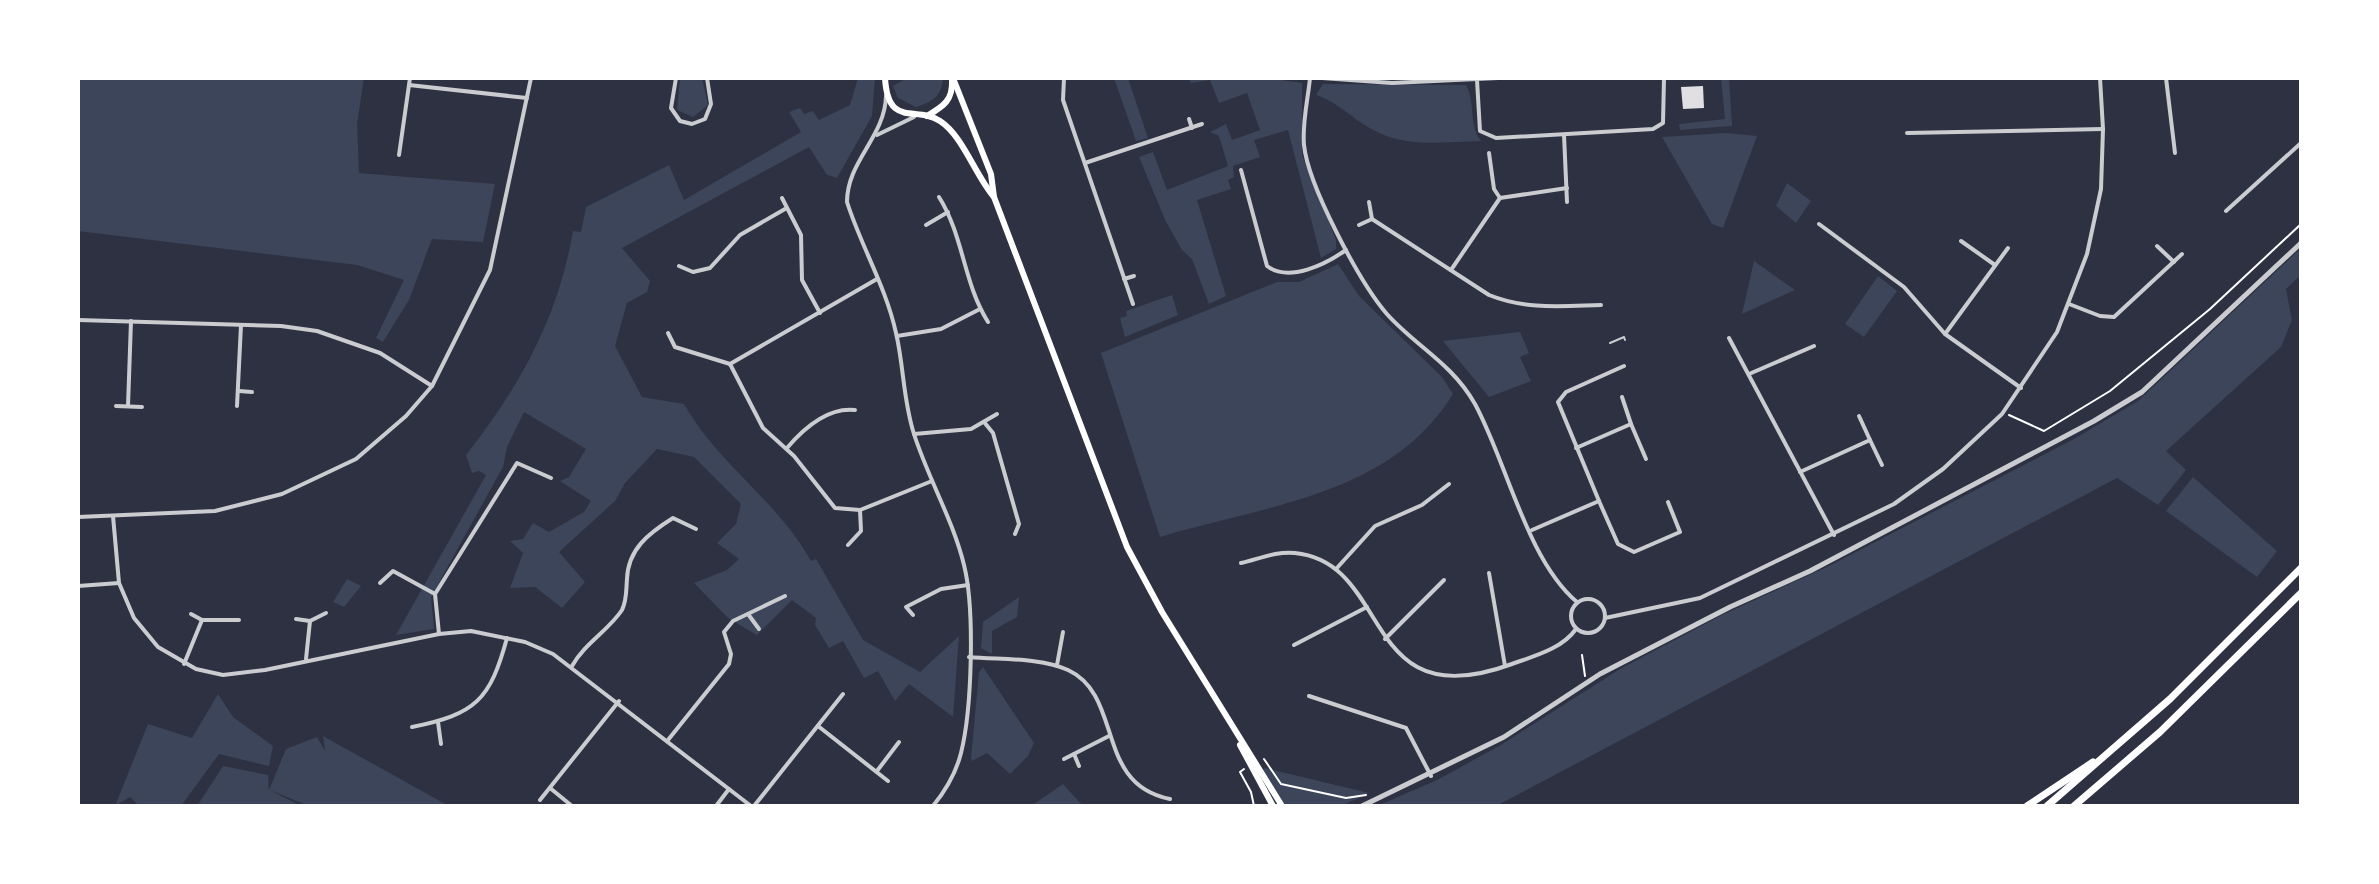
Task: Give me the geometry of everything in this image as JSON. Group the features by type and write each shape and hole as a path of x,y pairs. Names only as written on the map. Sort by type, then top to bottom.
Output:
{"highway":[{"path":"2047,806 2118,746 2262,611 2301,568"},
{"path":"2075,805 2160,732 2301,593"},
{"path":"2027,806 2118,746"}],"main road":[{"path":"885,78 886,95 894,107 914,117 927,116 944,106 952,94 952,78"},
{"path":"952,78 991,174 994,197 1127,547 1239,741 1282,806"},
{"path":"927,116 949,128 978,178 994,197"},
{"path":"1239,741 1243,757 1273,806"}],"street":[{"path":"399,155 410,78"},
{"path":"78,517 215,511 256,502 312,482 374,445 432,386 490,270 531,78"},
{"path":"676,78 671,108 680,121 692,124 705,119 711,104 707,78"},
{"path":"1064,78 1063,100 1133,304"},
{"path":"1310,78 1304,128 1306,158 1346,250 1387,313 1437,355 1472,400 1547,568 1577,602"},
{"path":"1322,78 1392,83 1498,78"},
{"path":"1477,80 1480,131 1487,136 1564,135 1660,126 1666,113 1664,78"},
{"path":"1241,563 1291,553 1319,559 1336,569 1367,607 1385,639 1407,660 1430,672 1471,675 1551,649 1576,629 1593,632 1605,618 1700,598 1834,535 1907,496 1943,469 2002,414 2057,332 2087,254 2101,189 2103,129 2100,78"},
{"path":"2166,78 2175,153"},
{"path":"409,85 527,98"},
{"path":"886,95 876,136 847,183 853,221 897,336 902,389 914,434 960,553 968,585 971,629 962,752 950,782 933,806"},
{"path":"876,136 914,117"},
{"path":"1189,119 1192,128"},
{"path":"1085,163 1202,124"},
{"path":"1907,133 2103,129"},
{"path":"1564,135 1567,202"},
{"path":"2226,211 2301,143"},
{"path":"1489,153 1494,189 1500,198"},
{"path":"1241,170 1267,266 1274,271 1293,274 1325,263 1346,250"},
{"path":"1236,181 1244,179"},
{"path":"1451,270 1500,198 1567,188"},
{"path":"939,197 963,248 966,276 988,322"},
{"path":"782,198 801,235 802,280 820,313"},
{"path":"1369,202 1372,219 1489,295 1531,307 1601,305"},
{"path":"679,266 693,272 710,268 740,235 785,209"},
{"path":"926,225 948,212"},
{"path":"1359,225 1372,219"},
{"path":"1819,224 1904,287 1945,334 2021,388"},
{"path":"1961,241 1995,265"},
{"path":"1362,806 1431,776 1504,737 1600,674 1810,571 2023,460 2130,399 2176,361 2301,243"},
{"path":"2157,246 2174,262"},
{"path":"1945,334 2008,248"},
{"path":"2069,304 2100,316 2114,317 2182,254"},
{"path":"1124,279 1134,276"},
{"path":"730,364 877,279"},
{"path":"897,336 941,329 980,309"},
{"path":"78,320 300,328 336,335 380,353 432,386"},
{"path":"128,406 131,321"},
{"path":"237,406 241,325"},
{"path":"668,333 675,347 730,364 763,428 786,449 835,508 860,510 932,481"},
{"path":"1729,338 1834,535"},
{"path":"1749,374 1814,346"},
{"path":"1624,366 1566,392 1560,398 1559,406 1618,544 1630,552 1680,532 1668,502"},
{"path":"238,391 252,392"},
{"path":"1622,397 1646,459"},
{"path":"116,406 142,407"},
{"path":"786,449 803,431 831,412 855,410"},
{"path":"914,434 943,429 958,431 997,414"},
{"path":"1859,416 1882,465"},
{"path":"984,422 993,433 1019,524 1015,534"},
{"path":"1576,448 1631,424"},
{"path":"1800,472 1870,440"},
{"path":"439,634 435,594 517,463 551,478"},
{"path":"1336,569 1375,526 1422,505 1449,484"},
{"path":"1531,530 1599,501"},
{"path":"848,545 861,531 860,510"},
{"path":"113,516 119,583 130,611 147,635 184,664 223,675 439,634 471,631 507,638 540,647 572,666 752,806 843,694"},
{"path":"572,666 588,643 620,613 626,594 630,557 641,544 673,518 696,529"},
{"path":"380,583 393,571 435,594"},
{"path":"1489,573 1505,666"},
{"path":"1385,639 1444,580"},
{"path":"78,586 119,583"},
{"path":"913,615 906,607 926,595 968,585"},
{"path":"668,740 725,670 731,654 724,632 733,621 785,596"},
{"path":"1576,629 1570,616 1577,602 1586,598 1599,602 1605,618"},
{"path":"1294,645 1367,607"},
{"path":"296,619 310,621 326,613"},
{"path":"191,614 202,620 239,620"},
{"path":"748,614 759,629"},
{"path":"184,664 202,620"},
{"path":"306,659 310,621"},
{"path":"1057,665 1063,632"},
{"path":"412,727 455,717 482,700 497,673 507,638"},
{"path":"969,657 1057,665 1071,671 1085,683 1100,708 1109,736 1133,783 1146,793 1170,799"},
{"path":"1309,696 1406,728 1431,776"},
{"path":"540,800 619,701"},
{"path":"438,722 441,744"},
{"path":"818,726 888,781"},
{"path":"1064,759 1109,736"},
{"path":"877,771 899,742"},
{"path":"1074,754 1079,766"},
{"path":"550,788 572,806"},
{"path":"716,806 729,789"}],"lane":[{"path":"1610,343 1624,337 1625,340"}],"path":[{"path":"2002,414 2016,415 2044,431 2110,391 2210,309 2301,224"},
{"path":"1582,655 1586,675"},
{"path":"1264,759 1281,784 1346,798 1371,794"},
{"path":"1240,772 1251,792 1254,806"}],"shaded area":[{"path":"78,78 364,78 357,124 359,173 495,184 483,242 432,239 409,300 383,342 376,338 404,280 357,265 78,231"},
{"path":"680,78 702,78 708,105 693,117 677,110"},
{"path":"858,78 875,78 872,116 837,178 827,175 809,147 622,248 650,281 647,292 627,303 615,346 642,397 684,404 714,445 782,520 811,561 816,559 863,640 920,672 959,636 953,717 909,684 895,701 878,671 864,678 843,641 829,648 815,625 816,618 792,600 757,635 728,618 694,583 727,570 739,559 717,543 736,524 741,504 694,457 657,449 625,483 615,501 559,552 585,582 562,608 535,587 510,588 523,553 510,541 523,539 533,523 549,532 584,512 591,501 560,481 569,477 586,449 524,412 507,447 503,467 431,597 434,629 396,635 486,475 479,471 472,473 466,455 520,377 534,350 558,293 573,231 581,232 586,207 669,165 684,200 801,132 789,112 800,108 804,114 813,111 819,120 850,105"},
{"path":"907,78 943,78 941,89 935,97 916,107 898,98 893,86"},
{"path":"1114,78 1128,78 1148,138 1136,141"},
{"path":"1189,78 1267,78 1302,83 1302,155 1336,240 1336,249 1321,258 1288,130 1254,140 1260,157 1233,166 1234,177 1228,180 1231,189 1197,200 1226,296 1209,304 1192,259 1182,250 1166,222 1139,157 1153,152 1167,190 1228,166 1219,136 1210,132 1226,124 1232,140 1260,130 1247,93 1219,103 1210,80 1191,83"},
{"path":"1721,78 1729,78 1732,126 1680,130 1679,124 1725,119"},
{"path":"1323,84 1466,85 1475,128 1481,141 1426,143 1388,136 1367,127 1332,102 1316,95"},
{"path":"1726,133 1757,136 1723,228 1712,224 1662,137"},
{"path":"1787,183 1811,201 1796,223 1776,206"},
{"path":"2301,248 2301,275 2286,289 2292,320 2281,347 2166,451 2186,470 2158,505 2117,478 1496,806 1377,806 1437,780 1499,746 1620,669 1722,615 1829,566 2072,440 2138,401"},
{"path":"1754,261 1795,290 1742,314"},
{"path":"1338,264 1359,296 1442,377 1453,394 1427,428 1396,455 1361,476 1283,505 1160,537 1101,353 1277,282 1299,282"},
{"path":"1878,276 1897,291 1864,337 1845,324"},
{"path":"1172,295 1178,315 1125,337 1120,318 1127,316 1126,311"},
{"path":"1520,332 1529,353 1520,357 1531,381 1489,397 1443,341"},
{"path":"2193,477 2277,551 2257,577 2166,511"},
{"path":"347,579 361,586 344,607 333,602"},
{"path":"1019,597 1017,617 992,631 992,654 981,648 983,622"},
{"path":"983,667 1034,743 1028,756 1010,774 987,753 972,761 971,758 979,672"},
{"path":"218,694 233,717 273,746 269,766 219,754 181,806 139,806 130,797 115,806 148,724 192,738"},
{"path":"323,736 449,806 309,806 270,790 301,806 197,806 223,766 268,775 269,790 286,749 317,737 325,751"},
{"path":"1265,768 1369,793 1341,806 1284,806 1262,770"},
{"path":"1063,784 1083,806 1035,806 1034,804"}],"building":[{"path":"1703,86 1704,108 1683,109 1681,87"}]}
